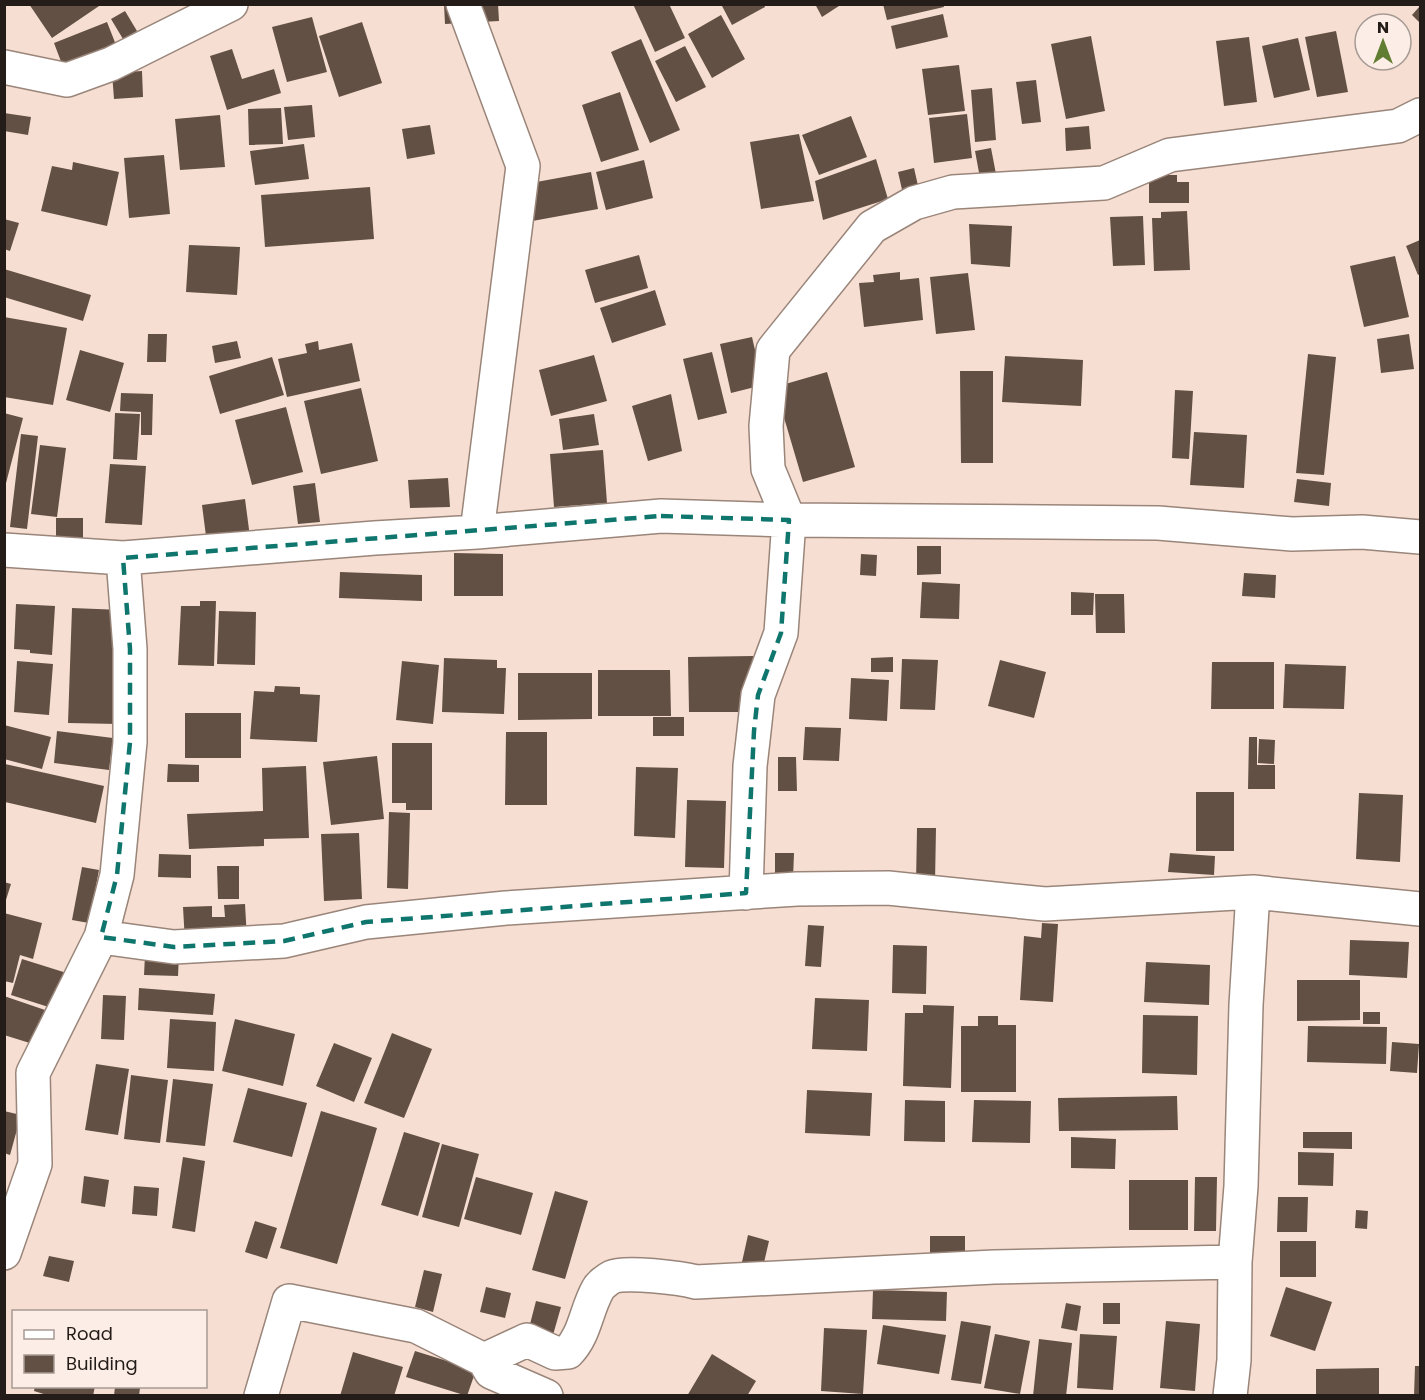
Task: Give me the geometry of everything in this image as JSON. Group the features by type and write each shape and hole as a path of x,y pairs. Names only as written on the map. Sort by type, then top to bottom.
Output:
{"street":[{"path":"4,67 67,80 111,64 231,4"},
{"path":"463,4 523,166 477,532"},
{"path":"746,893 750,766 755,719 758,695 781,633 789,520 768,469 766,426 773,351 872,227 914,203 953,192 1104,183 1170,155 1398,126 1420,115"},
{"path":"4,550 123,558 661,516 789,520 1158,523 1292,534 1362,532 1420,537"},
{"path":"4,1253 35,1164 33,1073 101,937 117,875 130,742 130,649 123,558"},
{"path":"101,937 174,947 284,941 366,922 506,908 746,893 888,888 1046,904 1253,892 1420,909"},
{"path":"1230,1395 1234,1360 1235,1262 1241,1186 1246,1005 1253,892"},
{"path":"484,1360 527,1340 555,1353 568,1352 576,1345 599,1288 612,1277 624,1275 681,1278 703,1282 994,1268 1235,1262"},
{"path":"261,1395 289,1301 416,1326 484,1360 491,1372 546,1395"}],"highlighted area":[{"path":"661,516 789,520 781,633 758,695 754,731 746,893 366,922 284,941 174,947 101,937 117,875 130,742 130,649 123,558"}],"building":[{"path":"29,4 102,4 52,38"},
{"path":"444,4 498,4 499,21 445,24"},
{"path":"633,4 669,4 685,38 655,52"},
{"path":"721,4 764,4 765,7 732,25"},
{"path":"815,4 842,4 822,17"},
{"path":"883,4 943,4 944,7 887,20"},
{"path":"1420,6 1420,23 1413,16"},
{"path":"125,11 137,31 123,39 111,19"},
{"path":"943,14 948,37 896,49 891,26"},
{"path":"721,15 745,59 712,78 688,34"},
{"path":"312,17 327,72 287,82 272,27"},
{"path":"107,22 118,50 65,72 54,43"},
{"path":"362,22 382,83 339,97 319,36"},
{"path":"1336,31 1348,92 1317,97 1305,37"},
{"path":"1091,36 1105,111 1066,119 1051,44"},
{"path":"1249,37 1257,102 1224,106 1216,41"},
{"path":"1298,38 1310,90 1274,98 1262,46"},
{"path":"641,39 680,130 650,143 611,52"},
{"path":"685,46 706,87 676,102 655,61"},
{"path":"232,49 242,79 274,69 281,93 227,110 210,56"},
{"path":"959,65 965,111 928,115 922,69"},
{"path":"142,71 143,97 114,99 112,73"},
{"path":"1036,80 1041,122 1022,124 1016,82"},
{"path":"992,88 996,140 975,142 971,90"},
{"path":"620,92 639,150 601,162 582,105"},
{"path":"312,105 315,137 288,140 284,107"},
{"path":"281,108 283,144 249,145 248,109"},
{"path":"4,113 31,117 28,135 4,131"},
{"path":"967,114 972,158 934,163 929,118"},
{"path":"220,115 225,167 180,170 175,119"},
{"path":"851,116 867,157 819,175 802,135"},
{"path":"430,125 435,154 407,159 402,129"},
{"path":"1089,126 1091,149 1066,151 1065,128"},
{"path":"799,134 814,201 761,209 750,142"},
{"path":"304,144 309,179 255,185 250,151"},
{"path":"991,148 996,174 980,178 975,151"},
{"path":"164,155 170,214 129,218 124,158"},
{"path":"876,159 888,199 823,220 815,181"},
{"path":"644,160 653,198 606,210 596,172"},
{"path":"73,162 119,172 107,226 41,211 52,166 72,170"},
{"path":"914,168 919,190 903,194 898,172"},
{"path":"591,172 598,209 527,222 520,185"},
{"path":"1149,175 1177,175 1177,182 1189,182 1189,203 1149,203"},
{"path":"370,187 374,239 265,247 261,195"},
{"path":"1187,211 1190,270 1154,271 1152,218 1161,218 1161,212"},
{"path":"1143,216 1145,265 1113,266 1110,217"},
{"path":"4,219 19,223 10,251 4,249"},
{"path":"969,224 1012,226 1010,267 971,264"},
{"path":"1420,240 1420,274 1418,275 1406,246"},
{"path":"189,245 240,247 237,295 186,292"},
{"path":"639,255 648,288 595,303 585,270"},
{"path":"1395,256 1409,317 1364,327 1350,266"},
{"path":"4,269 91,295 83,321 4,297"},
{"path":"900,272 900,280 919,278 923,320 864,327 859,283 874,282 873,275"},
{"path":"968,273 975,330 936,334 930,277"},
{"path":"655,290 666,325 612,343 600,308"},
{"path":"4,317 67,328 53,405 4,397"},
{"path":"148,334 167,334 166,362 147,362"},
{"path":"1409,334 1414,369 1381,373 1377,339"},
{"path":"752,337 763,385 731,393 720,344"},
{"path":"237,341 241,358 215,363 212,346"},
{"path":"318,341 319,350 352,343 360,381 287,397 278,359 307,353 305,344"},
{"path":"80,350 124,363 110,412 66,400"},
{"path":"712,352 727,413 698,420 683,359"},
{"path":"1308,354 1336,357 1324,475 1296,473"},
{"path":"594,355 607,401 551,416 539,370"},
{"path":"1005,356 1083,360 1081,406 1002,402"},
{"path":"272,357 284,395 220,414 209,376"},
{"path":"960,371 993,371 993,463 961,463"},
{"path":"827,372 855,467 803,482 775,387"},
{"path":"361,388 378,461 321,474 304,401"},
{"path":"1175,390 1193,391 1189,459 1172,458"},
{"path":"121,393 153,394 152,435 141,435 141,412 120,411"},
{"path":"671,394 682,451 648,461 632,406"},
{"path":"286,407 303,472 252,485 235,420"},
{"path":"4,413 23,418 5,487 4,487"},
{"path":"115,413 140,414 137,460 113,459"},
{"path":"594,414 599,445 563,450 559,419"},
{"path":"1194,432 1247,435 1244,488 1190,485"},
{"path":"21,434 38,436 27,529 10,527"},
{"path":"40,445 66,448 57,517 31,514"},
{"path":"603,450 607,503 554,507 550,454"},
{"path":"110,464 146,466 142,525 105,523"},
{"path":"448,478 450,507 410,508 408,480"},
{"path":"1297,479 1331,483 1329,506 1294,502"},
{"path":"315,483 320,522 298,524 293,486"},
{"path":"245,499 250,537 207,544 202,505"},
{"path":"56,518 83,518 83,542 56,542"},
{"path":"917,546 941,546 941,574 917,575"},
{"path":"454,553 503,554 503,596 454,596"},
{"path":"861,554 877,555 876,576 860,575"},
{"path":"340,572 422,575 422,601 339,598"},
{"path":"1244,573 1276,575 1275,598 1242,596"},
{"path":"922,582 960,584 959,619 920,618"},
{"path":"1071,592 1094,593 1093,615 1071,615"},
{"path":"1095,594 1124,594 1125,633 1096,633"},
{"path":"200,601 216,601 214,666 178,665 181,606 200,606"},
{"path":"16,604 55,606 52,655 14,649"},
{"path":"72,608 122,610 118,724 68,723"},
{"path":"219,611 256,612 255,665 217,664"},
{"path":"753,656 754,712 689,712 688,657"},
{"path":"893,657 893,672 871,672 871,658"},
{"path":"444,658 497,660 497,668 506,668 504,714 442,712"},
{"path":"902,659 938,660 935,710 900,709"},
{"path":"1000,660 1046,672 1034,718 988,706"},
{"path":"17,661 53,664 49,715 14,712"},
{"path":"402,661 439,665 433,724 396,720"},
{"path":"1212,662 1274,662 1274,709 1211,709"},
{"path":"1285,664 1346,666 1344,709 1283,708"},
{"path":"598,670 670,670 671,716 598,716"},
{"path":"518,673 592,673 592,719 518,720"},
{"path":"851,678 889,680 887,721 849,719"},
{"path":"275,686 300,687 300,694 320,695 317,742 250,739 254,691 274,692"},
{"path":"185,713 241,713 241,758 185,758"},
{"path":"653,717 684,717 684,736 653,736"},
{"path":"4,725 51,737 42,769 4,759"},
{"path":"805,727 841,728 839,761 803,760"},
{"path":"57,731 113,738 109,770 54,763"},
{"path":"506,732 547,732 547,805 505,805"},
{"path":"1249,737 1257,737 1257,765 1275,765 1275,789 1248,789"},
{"path":"1259,739 1275,740 1274,764 1258,763"},
{"path":"392,743 432,743 432,810 406,810 406,803 392,803"},
{"path":"377,756 384,819 331,825 323,762"},
{"path":"778,757 796,757 797,791 778,791"},
{"path":"5,764 104,786 96,823 5,802"},
{"path":"168,764 199,765 199,782 167,782"},
{"path":"306,766 309,838 264,839 264,846 189,849 187,814 263,811 262,768"},
{"path":"636,767 678,768 675,838 634,836"},
{"path":"1196,792 1234,792 1234,851 1196,851"},
{"path":"1359,793 1403,795 1400,862 1356,859"},
{"path":"687,800 726,801 724,868 685,867"},
{"path":"389,812 410,813 408,889 387,888"},
{"path":"917,828 936,828 935,883 916,883"},
{"path":"359,833 362,899 324,901 321,834"},
{"path":"775,853 794,853 793,879 775,879"},
{"path":"1170,853 1215,856 1214,875 1168,872"},
{"path":"159,854 191,855 191,878 158,877"},
{"path":"217,866 239,866 239,899 218,899"},
{"path":"82,867 99,870 89,923 72,920"},
{"path":"4,882 11,884 5,903 4,903"},
{"path":"245,904 247,939 185,942 183,907 212,906 212,917 225,917 224,905"},
{"path":"4,913 42,923 33,959 20,955 13,983 4,981"},
{"path":"1042,923 1058,924 1053,1002 1020,1000 1024,936 1041,938"},
{"path":"808,925 824,926 821,967 805,966"},
{"path":"1350,940 1409,942 1407,978 1349,975"},
{"path":"893,945 927,946 926,994 892,993"},
{"path":"145,955 179,955 178,976 144,975"},
{"path":"22,959 73,975 61,1011 11,995"},
{"path":"1146,962 1210,965 1209,1005 1144,1002"},
{"path":"1297,980 1360,980 1360,1020 1297,1021"},
{"path":"139,988 215,994 213,1015 138,1010"},
{"path":"103,995 126,996 124,1040 101,1039"},
{"path":"4,996 45,1010 33,1044 4,1035"},
{"path":"815,998 869,1000 867,1051 812,1049"},
{"path":"923,1005 954,1006 951,1088 903,1086 905,1013 923,1013"},
{"path":"1363,1012 1380,1012 1380,1024 1363,1024"},
{"path":"1143,1015 1198,1016 1197,1075 1142,1073"},
{"path":"978,1016 998,1016 998,1025 1016,1025 1016,1092 961,1092 961,1026 978,1026"},
{"path":"170,1019 216,1022 214,1071 167,1068"},
{"path":"235,1019 295,1034 283,1086 222,1071"},
{"path":"1308,1026 1387,1027 1386,1064 1307,1062"},
{"path":"392,1033 432,1049 404,1118 364,1103"},
{"path":"1392,1042 1419,1044 1417,1073 1390,1071"},
{"path":"334,1043 372,1058 354,1102 316,1086"},
{"path":"96,1064 129,1069 118,1135 85,1130"},
{"path":"131,1075 168,1080 160,1143 124,1139"},
{"path":"173,1079 213,1084 205,1146 166,1142"},
{"path":"248,1088 307,1103 292,1157 233,1142"},
{"path":"807,1090 872,1093 870,1136 805,1133"},
{"path":"1177,1096 1178,1130 1059,1131 1058,1098"},
{"path":"905,1100 945,1101 945,1142 904,1141"},
{"path":"974,1100 1031,1101 1030,1143 972,1142"},
{"path":"4,1111 21,1115 10,1155 4,1153"},
{"path":"321,1111 377,1128 337,1264 280,1248"},
{"path":"404,1132 440,1143 418,1216 381,1205"},
{"path":"1303,1132 1352,1132 1352,1149 1303,1148"},
{"path":"1071,1137 1116,1139 1115,1169 1071,1168"},
{"path":"442,1144 479,1154 459,1227 422,1217"},
{"path":"1298,1152 1334,1153 1333,1186 1298,1185"},
{"path":"183,1157 205,1161 195,1232 172,1228"},
{"path":"84,1176 109,1180 105,1207 81,1203"},
{"path":"476,1177 533,1193 521,1235 464,1219"},
{"path":"1195,1177 1217,1177 1216,1231 1194,1231"},
{"path":"1129,1180 1188,1180 1188,1230 1129,1230"},
{"path":"134,1186 159,1188 157,1216 132,1214"},
{"path":"555,1191 588,1201 565,1279 532,1270"},
{"path":"1278,1197 1308,1197 1307,1232 1277,1232"},
{"path":"1356,1210 1368,1211 1367,1229 1355,1228"},
{"path":"255,1221 277,1228 267,1259 245,1252"},
{"path":"748,1235 769,1241 763,1267 742,1262"},
{"path":"930,1236 965,1236 965,1256 930,1256"},
{"path":"1280,1241 1316,1241 1316,1277 1280,1277"},
{"path":"49,1256 74,1261 69,1282 43,1276"},
{"path":"424,1270 442,1274 433,1312 415,1307"},
{"path":"486,1287 511,1293 505,1318 480,1312"},
{"path":"1286,1287 1332,1302 1315,1351 1270,1336"},
{"path":"873,1290 947,1292 946,1321 872,1319"},
{"path":"536,1301 561,1307 553,1335 529,1328"},
{"path":"1066,1303 1081,1306 1077,1331 1061,1328"},
{"path":"1103,1303 1120,1303 1120,1324 1103,1324"},
{"path":"961,1321 991,1326 981,1384 951,1380"},
{"path":"1166,1321 1200,1324 1195,1391 1160,1388"},
{"path":"883,1325 946,1335 939,1374 877,1364"},
{"path":"824,1328 867,1330 863,1394 821,1391"},
{"path":"995,1334 1030,1341 1020,1394 984,1388"},
{"path":"1080,1334 1117,1336 1113,1390 1077,1388"},
{"path":"1039,1339 1072,1343 1066,1396 1033,1396"},
{"path":"415,1351 476,1370 467,1396 406,1377"},
{"path":"353,1352 403,1367 394,1396 340,1396"},
{"path":"712,1354 756,1381 747,1396 687,1396"},
{"path":"1415,1366 1420,1366 1420,1396 1414,1396"},
{"path":"1379,1368 1379,1396 1316,1396 1316,1369"},
{"path":"35,1388 95,1388 93,1396 50,1396 34,1391"},
{"path":"115,1388 140,1388 139,1396 114,1396"}]}
